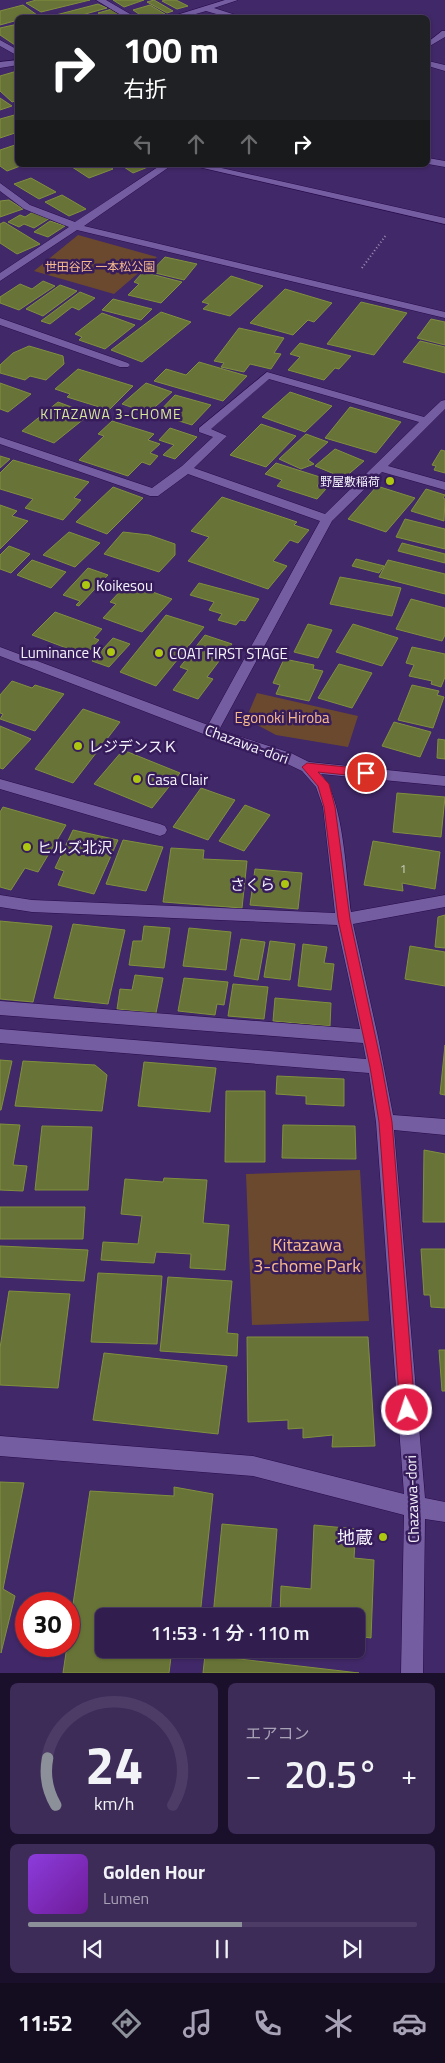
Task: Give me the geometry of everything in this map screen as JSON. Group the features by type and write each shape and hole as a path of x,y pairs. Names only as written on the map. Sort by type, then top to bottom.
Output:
{"street":[{"path":"100,0 128,15"},
{"path":"181,15 234,0"},
{"path":"204,8 230,15"},
{"path":"430,44 445,33"},
{"path":"0,42 15,52"},
{"path":"0,65 15,62"},
{"path":"430,64 445,68"},
{"path":"430,161 445,164"},
{"path":"0,278 164,167"},
{"path":"204,167 445,221"},
{"path":"0,186 27,207 100,235 445,315"},
{"path":"0,321 124,365"},
{"path":"0,440 154,493 186,468 221,436 203,430 267,375 426,422"},
{"path":"211,732 327,519 445,403"},
{"path":"379,467 445,486"},
{"path":"186,468 327,519"},
{"name":"Chazawa-dori","path":"1,652 307,767 323,784 330,807 344,919 370,1036 385,1122 415,1506 412,1673"},
{"path":"307,767 445,781"},
{"path":"0,784 160,830"},
{"path":"0,900 32,906 344,919 445,901"},
{"path":"0,1008 370,1036"},
{"path":"0,1036 376,1067"},
{"path":"385,1122 445,1127"},
{"path":"0,1446 253,1466 445,1512"}],"green space":[{"name":"世田谷区 一本松公園","path":"78,235 157,257 114,294 34,271"},
{"name":"Egonoki Hiroba","path":"257,693 358,716 348,747 276,735 246,719"},
{"name":"Kitazawa 3-chome Park","path":"360,1170 369,1321 252,1325 246,1174"}],"building":[{"path":"36,0 90,0 41,12 26,3"},
{"path":"113,0 144,0 124,7"},
{"path":"154,0 173,11 167,13 147,2"},
{"path":"176,0 188,6 177,9 162,1"},
{"path":"98,4 107,8 82,15 56,15"},
{"path":"23,5 37,15 15,15 15,21 0,25 0,11"},
{"path":"150,5 165,14 140,15 133,10"},
{"path":"112,9 121,15 101,15 98,13"},
{"path":"15,25 15,45 0,35 0,28"},
{"path":"15,72 15,101 12,102 0,91 0,76"},
{"path":"0,98 12,106 0,110"},
{"path":"15,115 15,133 0,138 0,119"},
{"path":"15,145 15,167 18,167 7,171 0,166 0,150"},
{"path":"72,167 110,167 113,169 89,178"},
{"path":"124,167 148,167 133,173"},
{"path":"31,178 56,192 39,199 14,184"},
{"path":"62,195 86,209 69,216 45,202"},
{"path":"9,200 23,209 0,217 0,201"},
{"path":"33,212 50,218 34,228 24,224 19,227 8,222 20,215 25,217"},
{"path":"50,221 65,226 48,237 34,232"},
{"path":"4,222 40,244 17,254 0,243 0,224"},
{"path":"165,257 197,264 184,280 151,272"},
{"path":"143,272 182,282 161,303 128,295 139,284 134,282"},
{"path":"231,276 263,286 230,316 203,309 209,304 202,302"},
{"path":"43,281 55,286 19,310 0,303 0,297 20,284 32,289"},
{"path":"60,285 77,291 43,316 26,309"},
{"path":"285,289 332,303 314,322 308,320 293,335 250,323"},
{"path":"80,292 95,298 79,310 72,307 50,324 41,321"},
{"path":"113,299 152,309 141,320 102,310"},
{"path":"361,302 407,313 374,355 327,344"},
{"path":"161,312 191,322 142,362 111,350"},
{"path":"102,313 135,325 105,349 79,340 82,337 75,334"},
{"path":"431,319 445,322 445,345 417,338"},
{"path":"239,328 284,338 274,353 281,354 271,369 250,364 244,372 221,367 224,363 214,361"},
{"path":"420,341 445,347 445,373 403,362"},
{"path":"300,343 351,356 339,369 335,368 324,380 288,370 300,357 290,354"},
{"path":"29,346 63,356 64,364 46,380 30,376 25,380 0,373 0,365 13,353"},
{"path":"199,362 247,376 223,401 154,381 166,369 186,375"},
{"path":"78,369 133,386 109,410 67,397 70,394 55,389"},
{"path":"0,383 31,394 8,412 0,409"},
{"path":"146,383 172,392 148,413 122,404"},
{"path":"290,392 332,406 305,432 262,417"},
{"path":"175,395 211,405 192,425 157,414"},
{"path":"58,402 90,414 54,443 22,431"},
{"path":"350,407 401,422 376,453 325,438"},
{"path":"112,421 154,434 148,440 160,444 150,453 158,456 150,465 142,462 128,476 79,460 104,436 98,434"},
{"path":"261,424 296,436 266,467 230,455"},
{"path":"170,428 197,437 175,459 163,455 174,445 159,440"},
{"path":"306,434 328,442 308,460 314,464 301,469 279,459"},
{"path":"335,449 364,461 344,478 315,466"},
{"path":"441,450 445,451 445,473 434,470 436,466 432,465"},
{"path":"0,456 10,459 0,468"},
{"path":"13,460 89,482 74,498 81,500 63,520 25,508 33,499 0,489 0,473"},
{"path":"276,463 323,478 317,486 326,489 317,499 277,486 282,480 265,474"},
{"path":"377,486 415,498 386,532 348,519"},
{"path":"113,487 143,498 107,534 76,522"},
{"path":"426,489 445,495 443,498 445,499 444,521 411,511"},
{"path":"222,497 297,522 294,525 309,530 298,543 290,540 273,561 287,566 268,589 188,561 209,537 191,531"},
{"path":"0,505 17,511 12,516 28,521 0,549"},
{"path":"405,519 445,529 445,549 396,537"},
{"path":"69,532 100,543 75,567 43,555"},
{"path":"123,532 149,535 175,544 175,555 159,572 104,554"},
{"path":"402,543 445,554 445,563 398,551"},
{"path":"9,546 30,554 11,573 0,569 0,555"},
{"path":"356,559 384,566 379,573 352,566"},
{"path":"32,560 66,572 51,588 17,575"},
{"path":"388,560 445,574 445,594 379,577"},
{"name":"Koikesou","path":"88,568 108,575 79,606 76,605 80,601 63,595"},
{"path":"340,577 401,588 392,616 330,604"},
{"path":"128,583 172,599 142,632 103,618 116,604 110,602"},
{"path":"199,583 259,599 245,621 240,620 236,625 218,620 222,614 209,610 214,602 190,595"},
{"path":"411,599 445,608 445,635 442,641 396,629"},
{"path":"55,612 102,629 94,638 99,640 85,655 32,635"},
{"name":"COAT FIRST STAGE","path":"166,615 204,627 156,686 120,672"},
{"path":"308,624 332,630 318,658 294,652"},
{"path":"353,624 398,638 382,666 336,652"},
{"path":"205,635 232,644 207,677 213,679 198,699 173,690 188,670 180,667"},
{"name":"Luminance K","path":"113,638 130,644 109,667 92,661"},
{"path":"412,647 445,654 445,677 441,687 431,684 432,681 409,676 414,665 406,663"},
{"path":"284,659 314,665 313,669 323,671 309,701 276,694 280,685 273,683"},
{"path":"339,664 372,673 352,708 318,698"},
{"path":"12,681 32,688 35,685 64,694 35,731 0,719 3,714 0,713 0,695"},
{"path":"412,685 439,691 437,695 444,697 433,728 398,720"},
{"name":"レジデンスＫ","path":"83,709 120,722 73,783 35,769"},
{"path":"394,722 431,732 420,757 382,746"},
{"path":"0,726 31,739 3,769 0,768"},
{"path":"438,739 445,740 445,759 437,758"},
{"name":"Casa Clair","path":"123,750 180,773 152,808 94,784"},
{"path":"201,788 235,800 208,840 173,827"},
{"path":"397,793 445,797 441,837 393,832"},
{"path":"245,805 270,815 244,851 219,841"},
{"name":"ヒルズ北沢","path":"3,807 66,825 38,872 25,868 11,890 0,887 0,812"},
{"path":"73,830 118,840 94,894 58,885 64,871 55,868"},
{"path":"123,840 163,847 146,891 106,884"},
{"path":"373,841 440,852 435,889 402,883 403,891 364,885"},
{"path":"171,848 204,850 203,859 247,861 242,908 163,902"},
{"path":"255,869 302,873 298,909 250,905"},
{"path":"445,915 445,948 435,947 438,917"},
{"path":"0,921 52,926 33,1002 0,999"},
{"path":"73,924 125,930 108,1004 54,998"},
{"path":"144,926 170,928 164,968 129,965 133,941 142,941"},
{"path":"189,928 231,932 226,970 183,966"},
{"path":"241,939 265,942 258,980 234,976"},
{"path":"270,941 295,944 290,980 264,977"},
{"path":"303,944 327,947 324,963 334,964 331,990 298,986"},
{"path":"410,946 445,952 445,986 405,979"},
{"path":"135,975 163,978 156,1013 117,1009 120,989 132,990"},
{"path":"184,978 228,982 224,1005 217,1004 215,1015 178,1011"},
{"path":"233,984 268,987 264,1019 228,1016"},
{"path":"275,998 331,1003 330,1026 273,1021"},
{"path":"445,1045 445,1095 440,1094"},
{"path":"0,1060 12,1061 1,1110 0,1110"},
{"path":"23,1061 95,1065 107,1075 102,1111 15,1106"},
{"path":"144,1062 216,1068 210,1112 138,1106"},
{"path":"277,1076 344,1079 344,1106 306,1104 306,1096 276,1094"},
{"path":"226,1091 265,1091 265,1162 225,1162"},
{"path":"0,1124 20,1125 13,1165 27,1166 23,1191 0,1190"},
{"path":"283,1125 355,1126 356,1159 282,1158"},
{"path":"42,1126 92,1127 88,1190 35,1190"},
{"path":"424,1150 445,1154 445,1222 423,1222"},
{"path":"164,1178 207,1180 203,1223 229,1225 225,1270 190,1268 191,1254 156,1252 154,1263 101,1260 103,1242 138,1244 142,1216 121,1214 125,1179 163,1182"},
{"path":"0,1207 85,1207 83,1239 0,1239"},
{"path":"0,1246 88,1250 84,1281 0,1277"},
{"path":"421,1249 445,1249 445,1308 431,1307 430,1295 424,1295"},
{"path":"98,1273 162,1276 157,1344 91,1342"},
{"path":"168,1277 232,1281 227,1333 238,1334 237,1356 160,1351"},
{"path":"9,1291 70,1294 58,1388 0,1385 0,1348"},
{"path":"247,1337 368,1337 375,1446 332,1447 333,1435 303,1438 303,1428 288,1429 288,1420 248,1422"},
{"path":"439,1350 445,1350 445,1391 442,1391"},
{"path":"104,1353 227,1366 218,1434 93,1420"},
{"path":"0,1482 24,1483 3,1589 15,1596 1,1653"},
{"path":"174,1487 213,1494 201,1608 95,1608 95,1658 171,1658 169,1673 63,1673 65,1657 80,1657 80,1592 75,1592 90,1491 174,1496"},
{"path":"222,1524 277,1529 271,1608 214,1608"},
{"path":"314,1525 356,1529 354,1558 374,1560 371,1638 365,1637 365,1608 280,1608 281,1586 311,1589"},
{"path":"205,1658 231,1658 359,1673 203,1673"}],"place":[{"name":"野屋敷稲荷","path":"390,481"},
{"name":"Koikesou","path":"86,585"},
{"name":"Luminance K","path":"111,652"},
{"name":"COAT FIRST STAGE","path":"159,653"},
{"name":"レジデンスＫ","path":"78,746"},
{"name":"Casa Clair","path":"137,779"},
{"name":"ヒルズ北沢","path":"27,847"},
{"name":"さくら","path":"285,884"},
{"name":"地蔵","path":"383,1537"}],"district":[{"name":"KITAZAWA 3-CHOME","path":"111,413"}],"route":[{"path":"366,773 307,767 323,784 330,807 344,919 376,1067 385,1122 407,1410"}]}
